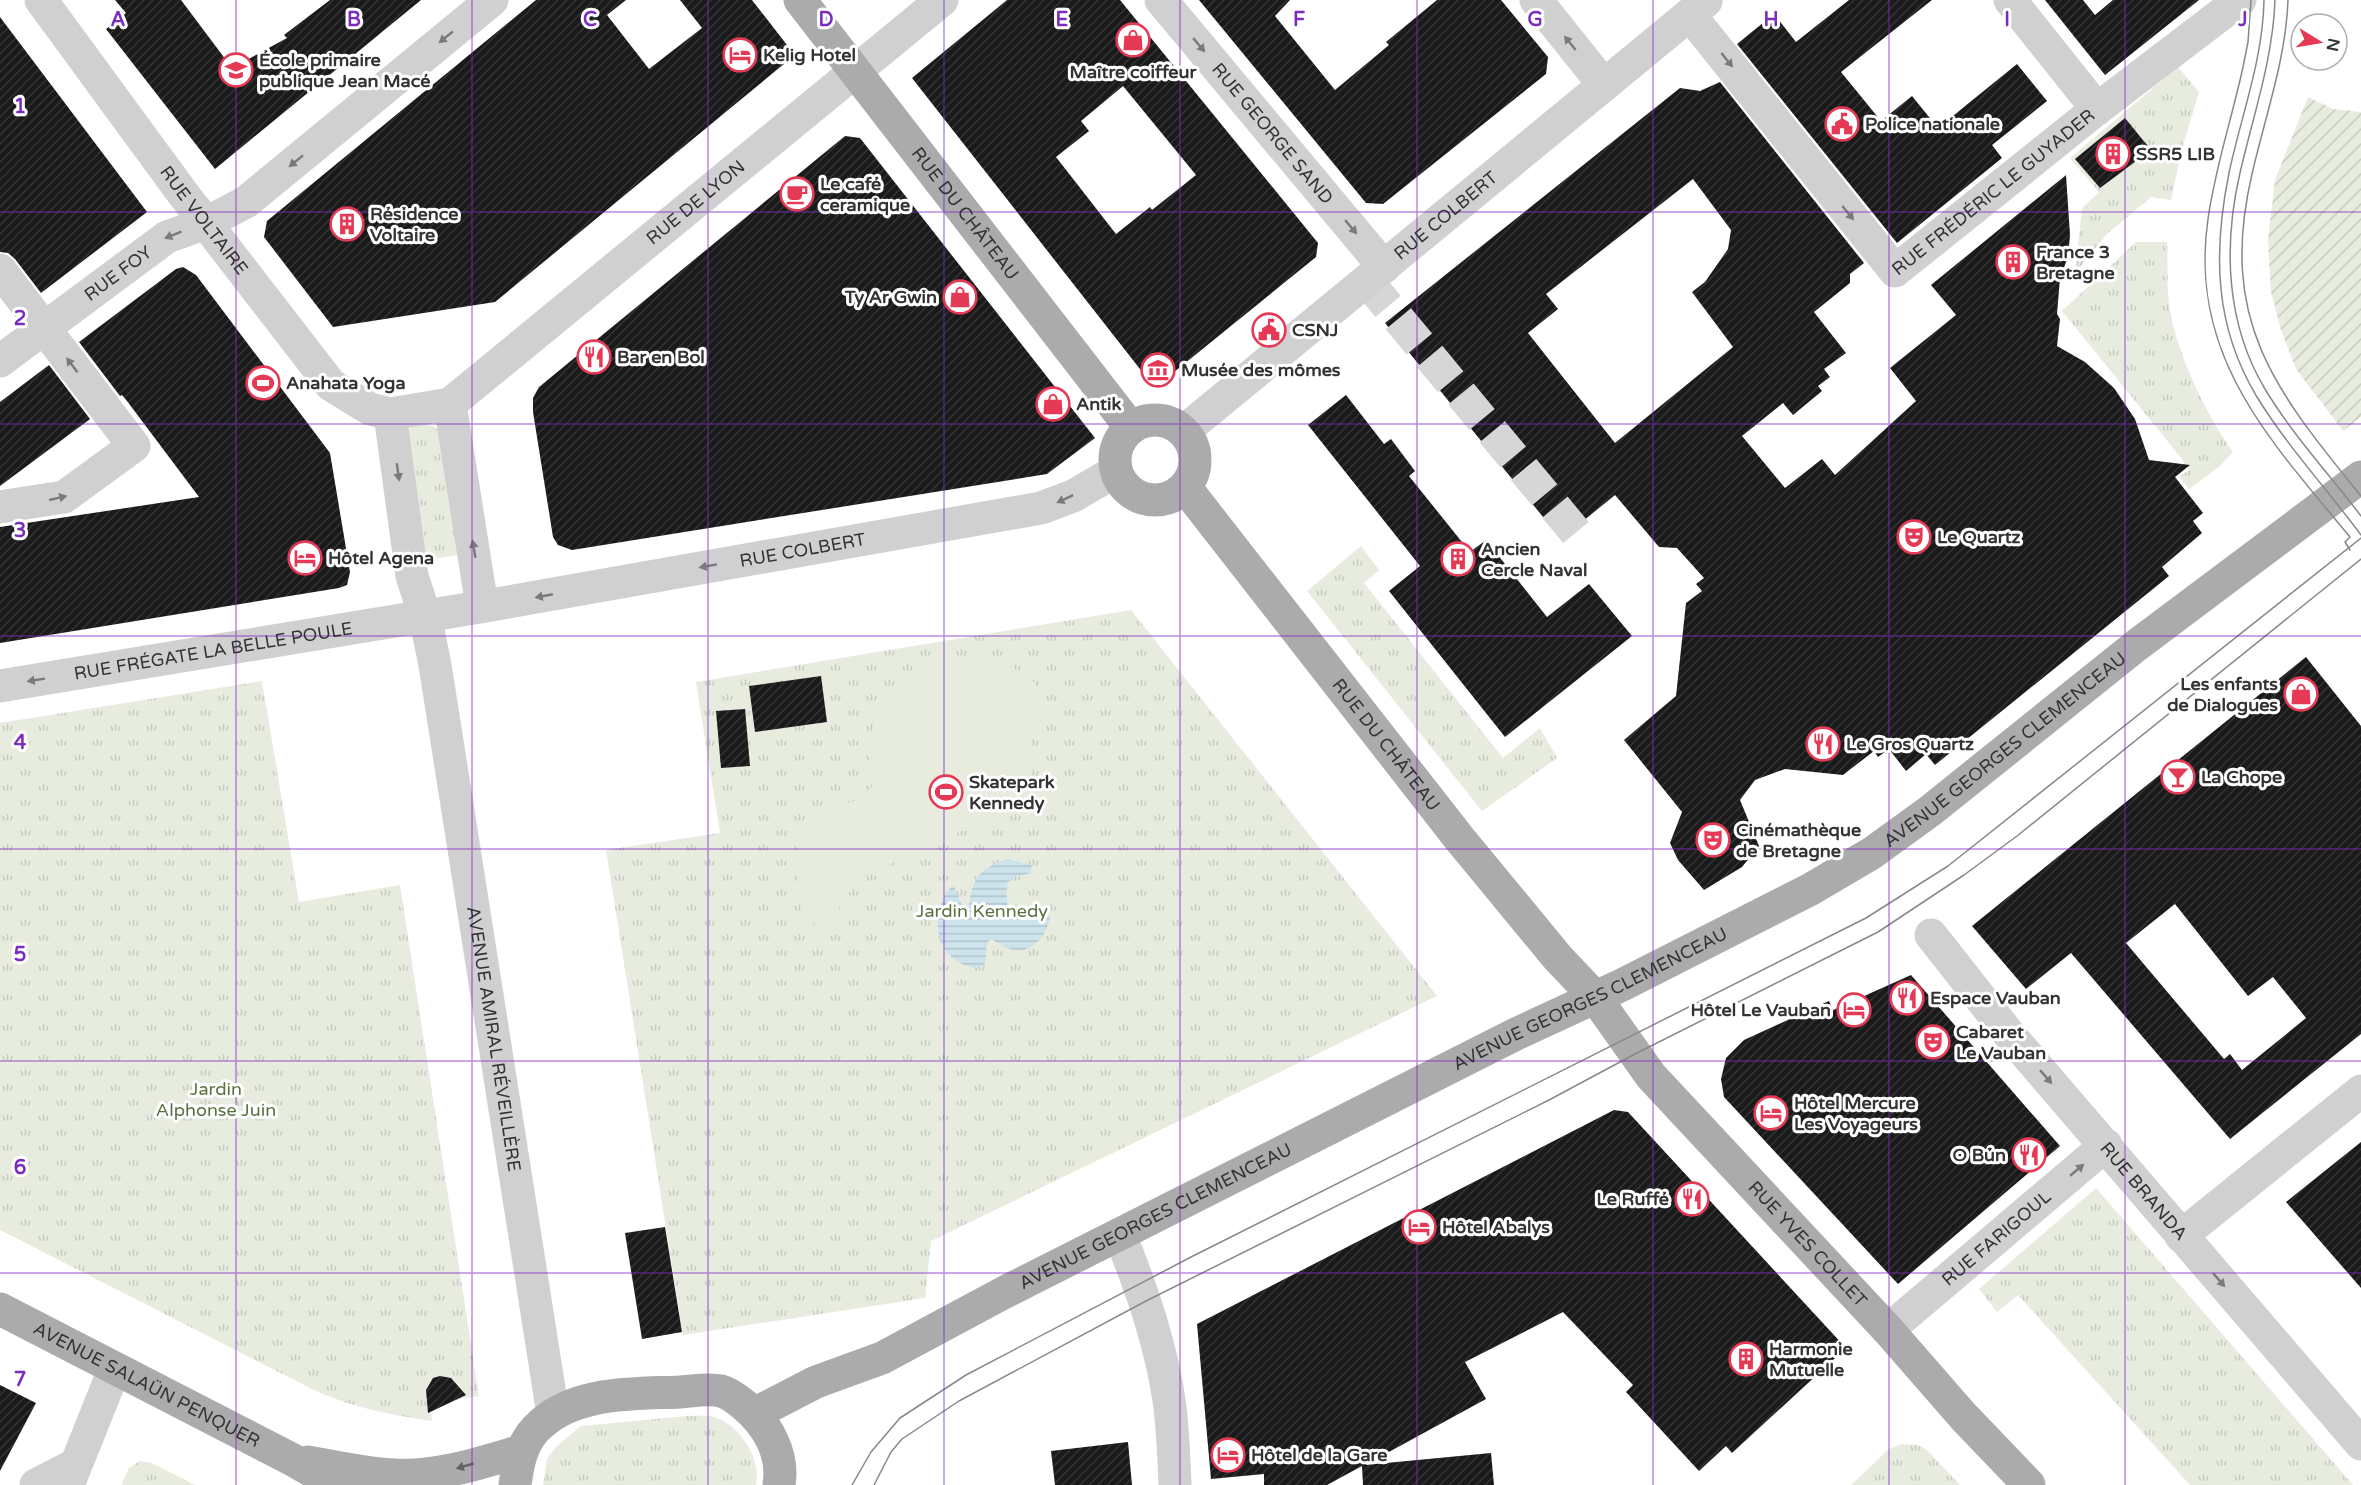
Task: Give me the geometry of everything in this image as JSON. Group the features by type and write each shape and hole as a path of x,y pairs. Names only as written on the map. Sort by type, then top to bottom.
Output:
{"main road":[{"name":"RUE DU CHÂTEAU","path":"800,0 1131,428"},
{"path":"1153,420 1166,421 1184,432 1192,444 1195,455 1192,478 1185,487 1169,499 1149,500 1128,491 1116,471 1115,459 1117,447 1131,428 1141,422 1153,420"},
{"name":"AVENUE GEORGES CLEMENCEAU","path":"754,1413 816,1382 882,1358 1120,1235 1811,889 1872,853 1930,811 2137,645 2361,477"},
{"name":"RUE DU CHÂTEAU","path":"1185,487 1459,838 1558,958 1595,997"},
{"name":"RUE YVES COLLET","path":"1595,997 1651,1076 1671,1099 1888,1330 1963,1416 2029,1485"},
{"name":"AVENUE SALAÜN PENQUER","path":"0,1309 336,1485"},
{"path":"515,1485 521,1451 530,1436 553,1414 579,1402 628,1394 705,1390 722,1391 754,1413 771,1438 778,1458 781,1474 779,1485"},
{"name":"AVENUE SALAÜN PENQUER","path":"292,1460 385,1474 425,1474 449,1471 521,1451"}],"street":[{"name":"RUE VOLTAIRE","path":"41,0 206,223 331,385 370,409 390,414"},
{"name":"RUE FOY","path":"0,361 167,237 206,223 246,202 492,0"},
{"name":"RUE DE LYON","path":"450,404 942,0"},
{"name":"RUE GEORGE SAND","path":"1161,0 1384,267"},
{"path":"1536,0 1604,85"},
{"path":"2010,0 2097,109"},
{"name":"RUE FRÉDÉRIC LE GUYADER","path":"1699,7 1895,271 2097,109 2240,0"},
{"name":"RUE COLBERT","path":"1184,432 1699,7"},
{"path":"0,270 134,446 64,498 0,507"},
{"path":"390,414 450,404"},
{"name":"AVENUE AMIRAL RÉVEILLÈRE","path":"450,404 454,611 435,665 553,1414"},
{"name":"AVENUE AMIRAL RÉVEILLÈRE","path":"390,414 412,576 454,611"},
{"name":"RUE COLBERT","path":"454,611 1041,508 1073,496 1116,471"},
{"name":"RUE FRÉGATE LA BELLE POULE","path":"0,686 454,611"},
{"name":"RUE BRANDA","path":"1930,935 2008,1033 2361,1444"},
{"path":"2181,1236 2361,1091"},
{"name":"RUE FARIGOUL","path":"1888,1330 2106,1145"},
{"path":"1120,1235 1146,1301 1156,1341 1170,1406 1175,1485"},
{"path":"36,1485 71,1475 114,1370"}],"green space":[{"path":"2178,67 2199,92 2182,149 2171,200 2151,197 2107,234 2075,274 2082,208 2099,192 2070,158"},
{"path":"2308,97 2333,109 2361,112 2361,417 2343,431 2296,369 2281,330 2271,292 2268,240 2275,180"},
{"path":"2136,242 2167,242 2168,293 2175,334 2200,397 2233,452 2219,467 2189,489 2179,477 2189,470 2182,459 2062,311"},
{"path":"422,424 433,426 440,432 459,555 419,561 408,430 412,426"},
{"path":"1361,546 1379,570 1364,583 1503,758 1540,728 1557,758 1482,811 1307,591"},
{"name":"Jardin Kennedy","path":"1131,610 1437,996 931,1241 925,1298 683,1335 606,850 720,833 696,682"},
{"name":"Skatepark Kennedy","path":"977,660 1010,666 1035,683 1045,714 1033,735 1029,762 1032,783 1019,804 861,878 841,902 835,925 819,929 803,913 796,852 811,815 857,800 875,784 869,750 878,706 904,677 928,667"},
{"name":"Jardin Alphonse Juin","path":"262,681 299,902 400,885 479,1396 459,1399 431,1411 432,1421 374,1410 318,1392 0,1230 0,723"},
{"path":"2096,1188 2353,1485 2190,1485 2018,1295 1997,1312 1979,1289"},
{"path":"688,1416 714,1417 726,1422 741,1436 752,1455 757,1475 756,1485 543,1485 547,1459 557,1446 581,1426"},
{"path":"1901,1444 1918,1445 1927,1450 1960,1485 1851,1485 1889,1449"},
{"path":"140,1461 152,1463 195,1485 121,1485 129,1468"}],"water":[{"path":"1008,859 1032,865 1031,873 1017,876 1008,882 1007,894 1010,911 1021,920 1050,914 1047,928 1039,940 1027,949 1013,950 991,939 987,943 985,964 979,968 967,966 950,955 943,947 939,937 938,916 943,899 947,891 954,886 963,907 969,906 975,881 979,875 990,866"}],"building":[{"name":"École primaire publique Jean Macé","path":"115,0 181,0 232,68 287,38 284,35 330,0 421,0 215,169 106,29 126,13"},
{"path":"536,0 626,0 607,15 649,69 702,28 680,0 752,0 787,45 784,64 495,302 333,327 264,237 267,221"},
{"path":"1007,0 1120,0 1318,243 1316,257 1163,381 1147,378 912,78","holes":["1123,86 1196,175 1152,210 1150,207 1116,234 1056,157 1089,131 1081,121"]},
{"path":"1199,0 1290,0 1275,16 1335,90 1389,45 1386,42 1437,0 1501,0 1548,57 1546,74 1383,204 1366,203"},
{"name":"Police nationale","path":"1849,0 1932,0 1841,72 1881,121 1912,96 1938,128 2017,64 2047,101 1992,145 2002,158 1897,243 1737,44 1774,14 1796,42"},
{"path":"2045,0 2083,0 2095,15 2113,0 2199,0 2105,75"},
{"path":"0,17 147,212 41,293 15,259 8,253 0,252"},
{"name":"Le Quartz","path":"1720,82 1864,263 1850,274 1850,283 1814,312 1846,353 1824,369 1830,377 1818,386 1822,391 1793,415 1783,403 1742,436 1785,488 1822,459 1835,475 1916,401 1890,368 1956,315 1931,285 2066,175 2070,235 2068,257 2060,278 2057,314 2060,319 2057,346 2085,362 2114,388 2135,419 2149,460 2190,465 2175,477 2203,513 2193,521 2202,533 2162,567 2169,576 1935,765 1926,754 1906,771 1889,749 1878,757 1874,751 1843,775 1785,769 1755,780 1740,800 1759,846 1742,867 1704,890 1678,860 1670,843 1682,812 1624,740 1676,696 1686,603 1702,591 1696,584 1704,578 1677,548 1659,547 1615,495 1561,539 1385,323 1680,88 1700,91","holes":["1693,179 1731,230 1728,249 1705,282 1692,292 1733,347 1615,443 1528,333 1558,309 1546,294"]},
{"name":"SSR5 LIB","path":"2125,118 2151,150 2100,188 2075,159"},
{"path":"845,136 860,138 1095,438 1047,474 572,550 558,545 553,537 533,412 533,398 539,387"},
{"path":"183,267 196,275 330,453 350,572 347,585 0,643 0,527 199,497 127,401 122,395 120,396 79,342 176,269"},
{"path":"49,365 90,419 0,486 0,402"},
{"name":"Ancien Cercle Naval","path":"1346,395 1384,444 1391,439 1415,471 1409,476 1470,552 1486,540 1547,617 1589,584 1632,636 1505,737 1389,591 1420,566 1308,425"},
{"path":"2306,657 2361,726 2361,1034 2230,1139 2071,953 2026,989 1972,926","holes":["2175,904 2248,996 2273,977 2306,1018 2242,1070 2230,1054 2224,1059 2126,943"]},
{"path":"821,676 827,722 755,732 749,686"},
{"path":"745,709 750,766 721,768 716,711"},
{"path":"1911,975 2060,1146 1898,1284 1724,1097 1721,1079 1726,1058 1744,1040 1829,1001 1833,1010"},
{"path":"1614,1110 1628,1112 1846,1348 1732,1453 1726,1446 1699,1471 1626,1392 1633,1385 1563,1312 1465,1362 1486,1399 1365,1465 1491,1453 1494,1485 1363,1485 1362,1466 1327,1485 1264,1485 1264,1474 1211,1479 1197,1324"},
{"path":"2361,1142 2361,1288 2286,1202"},
{"path":"665,1227 682,1332 642,1339 625,1233"},
{"path":"440,1376 451,1378 466,1395 428,1413 426,1390 433,1378"},
{"path":"0,1385 36,1403 0,1471"},
{"path":"1128,1442 1132,1485 1055,1485 1051,1451"}],"tunnel":[{"path":"1367,281 1583,541"}],"tram line":[{"path":"2251,0 2248,42 2208,219 2205,268 2210,313 2223,354 2242,393 2291,466 2350,537 2345,542 2350,550"},
{"path":"2264,0 2256,66 2224,202 2219,260 2225,316 2232,343 2257,397 2294,450 2361,535"},
{"path":"2275,0 2271,44 2240,173 2231,228 2230,256 2235,311 2242,338 2265,389 2299,438 2361,516"},
{"path":"2288,0 2279,66 2252,174 2243,225 2242,271 2249,312 2261,350 2279,386 2302,421 2361,496"},
{"path":"852,1485 871,1452 900,1418 966,1375 1191,1257 1866,918 1948,866 2361,538"},
{"path":"874,1485 891,1452 902,1439 959,1401 1146,1301 1549,1100 1635,1054 1878,932 1964,875 2017,836 2361,559"}],"place":[{"name":"Maître coiffeur","path":"1133,40"},
{"name":"Kelig Hotel","path":"740,55"},
{"name":"École primaire publique Jean Macé","path":"236,70"},
{"name":"Police nationale","path":"1842,124"},
{"name":"SSR5 LIB","path":"2113,154"},
{"name":"Le café ceramique","path":"797,194"},
{"name":"Résidence Voltaire","path":"347,224"},
{"name":"France 3 Bretagne","path":"2013,262"},
{"name":"Ty Ar Gwin","path":"960,297"},
{"name":"CSNJ","path":"1269,330"},
{"name":"Bar en Bol","path":"594,357"},
{"name":"Musée des mômes","path":"1158,370"},
{"name":"Anahata Yoga","path":"263,383"},
{"name":"Antik","path":"1053,404"},
{"name":"Le Quartz","path":"1914,537"},
{"name":"Hôtel Agena","path":"305,558"},
{"name":"Ancien Cercle Naval","path":"1458,559"},
{"name":"Les enfants de Dialogues","path":"2301,694"},
{"name":"Le Gros Quartz","path":"1823,744"},
{"name":"La Chope","path":"2178,777"},
{"name":"Skatepark Kennedy","path":"946,792"},
{"name":"Cinémathèque de Bretagne","path":"1713,840"},
{"name":"Espace Vauban","path":"1907,998"},
{"name":"Hôtel Le Vauban","path":"1854,1010"},
{"name":"Cabaret Le Vauban","path":"1933,1042"},
{"name":"Hôtel Mercure Les Voyageurs","path":"1771,1113"},
{"name":"O Bún","path":"2029,1155"},
{"name":"Le Ruffé","path":"1692,1199"},
{"name":"Hôtel Abalys","path":"1419,1227"},
{"name":"Harmonie Mutuelle","path":"1746,1359"},
{"name":"Hôtel de la Gare","path":"1228,1455"}]}
